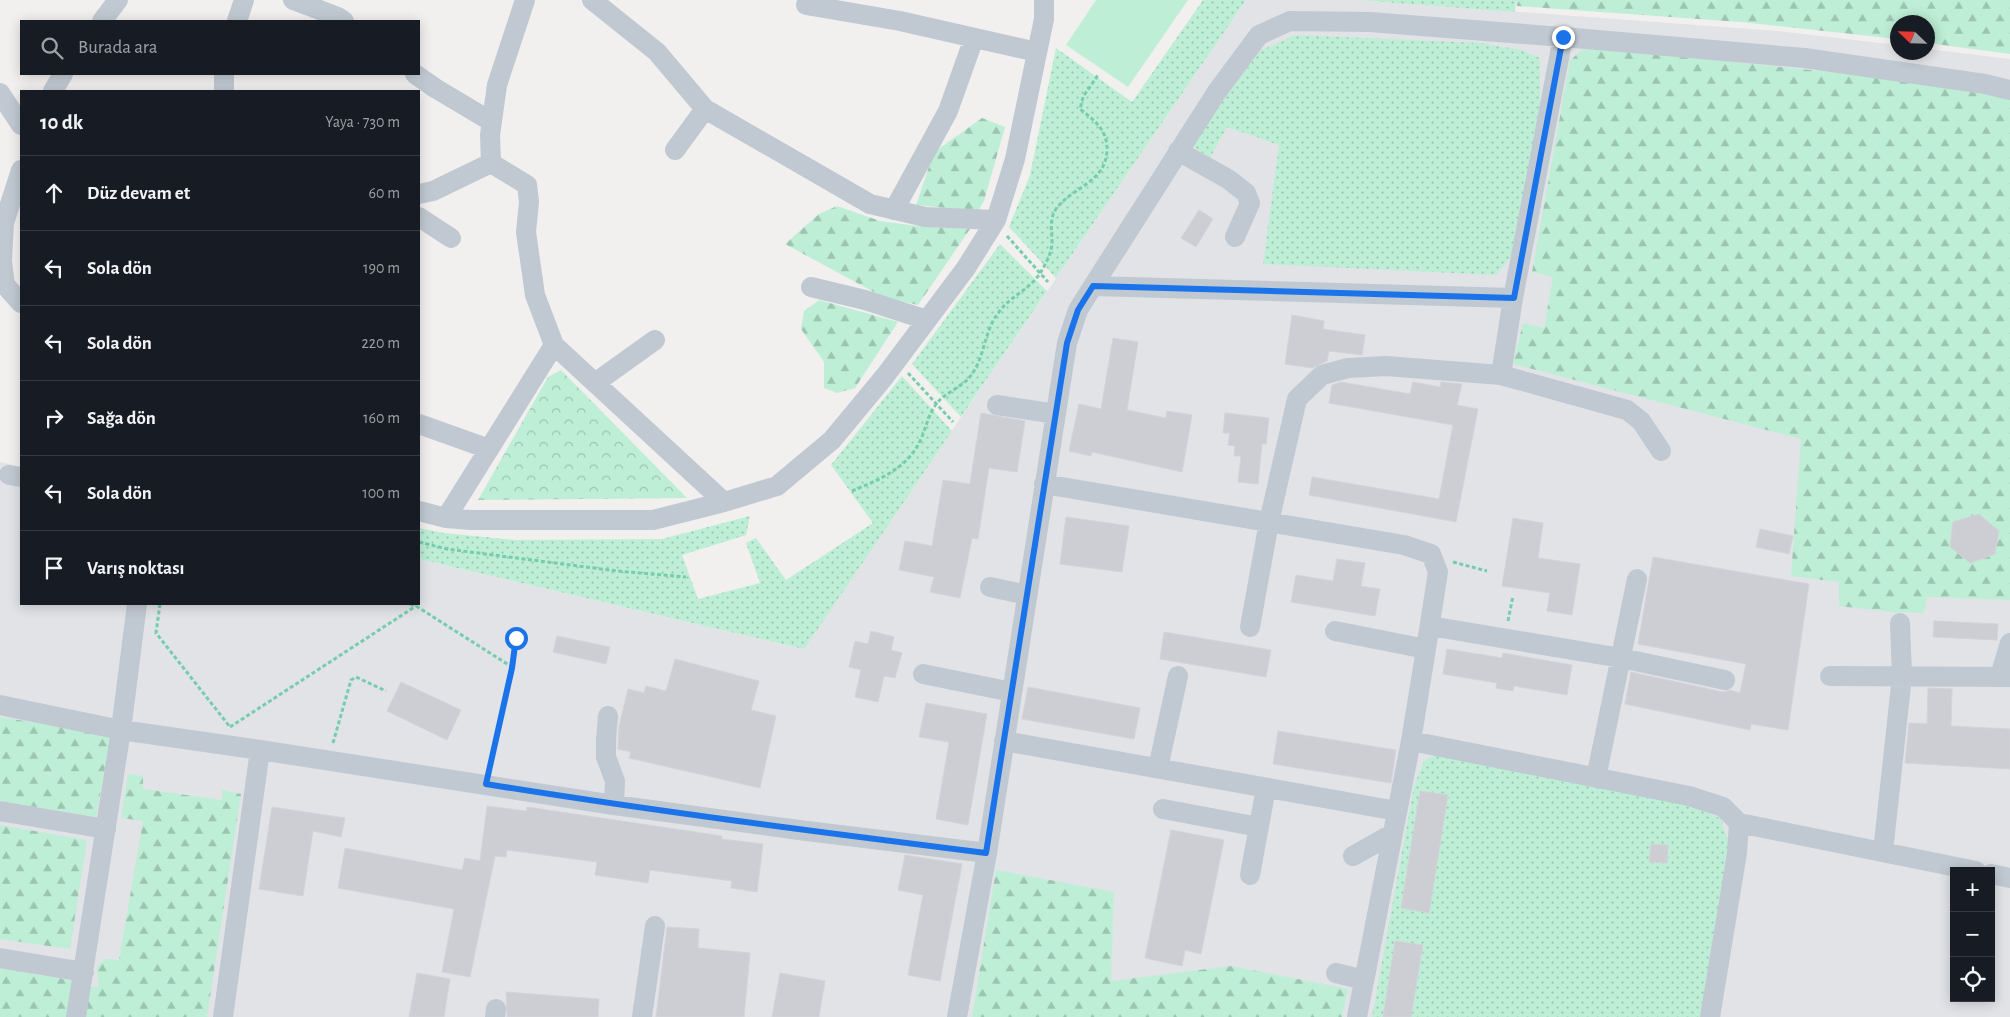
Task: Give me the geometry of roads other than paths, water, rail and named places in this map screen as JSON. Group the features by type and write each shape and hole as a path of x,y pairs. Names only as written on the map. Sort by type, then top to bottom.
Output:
{"street":[{"path":"103,20 118,0"},
{"path":"237,20 244,0"},
{"path":"293,0 342,20"},
{"path":"491,163 492,122 497,85 525,0"},
{"path":"592,0 657,52 705,109 870,204 925,217 1000,226"},
{"path":"420,511 446,518 471,520 653,520 777,486 832,440 885,376 1000,226 1044,19 1044,0"},
{"path":"806,5 900,21 1037,52"},
{"path":"957,1017 986,853 1067,343 1078,310 1216,92 1259,35 1290,21 1370,22 1804,58 1985,84 2010,90"},
{"path":"1501,375 1563,37"},
{"path":"894,210 948,111 974,38"},
{"path":"53,90 61,75"},
{"path":"224,75 224,90"},
{"path":"416,75 492,122"},
{"path":"0,94 20,124"},
{"path":"675,150 705,109"},
{"path":"1178,151 1228,179 1246,192 1250,203 1235,237"},
{"path":"420,194 433,191 491,163"},
{"path":"491,163 527,185 529,202 526,232 535,296 554,345 724,502"},
{"path":"20,173 4,224 2,261 6,285 20,302"},
{"path":"420,218 451,238"},
{"path":"1093,286 1514,298"},
{"path":"811,287 866,300 927,320"},
{"path":"595,383 655,340"},
{"path":"446,518 554,345"},
{"path":"1250,627 1269,522 1297,399 1322,375 1348,368 1386,366 1501,375 1627,410 1641,421 1661,451"},
{"path":"997,405 1056,414"},
{"path":"420,424 489,449"},
{"path":"1044,484 1404,545 1430,554 1438,572 1430,626 1411,741 1392,834 1367,992 1357,1017"},
{"path":"1596,778 1637,579"},
{"path":"990,587 1027,595"},
{"path":"76,1017 121,730 137,605"},
{"path":"1883,852 1902,676 1900,623"},
{"path":"1430,626 1621,658 1725,680"},
{"path":"1335,631 1426,649"},
{"path":"1830,676 2005,676 2010,643"},
{"path":"923,674 1012,692"},
{"path":"1158,768 1178,676"},
{"path":"0,705 121,730 486,784 614,805 986,853"},
{"path":"608,716 606,757 616,781 614,805"},
{"path":"1004,741 1397,811"},
{"path":"1411,741 1689,796 1723,807 1739,824 1956,867"},
{"path":"223,1017 260,750"},
{"path":"1250,876 1266,788"},
{"path":"1163,809 1260,827"},
{"path":"0,812 106,828"},
{"path":"1710,1017 1737,853 1739,824"},
{"path":"1353,856 1392,834"},
{"path":"1995,875 2010,878"},
{"path":"642,1017 655,926"},
{"path":"0,958 84,972"},
{"path":"1336,973 1367,992"}]}
